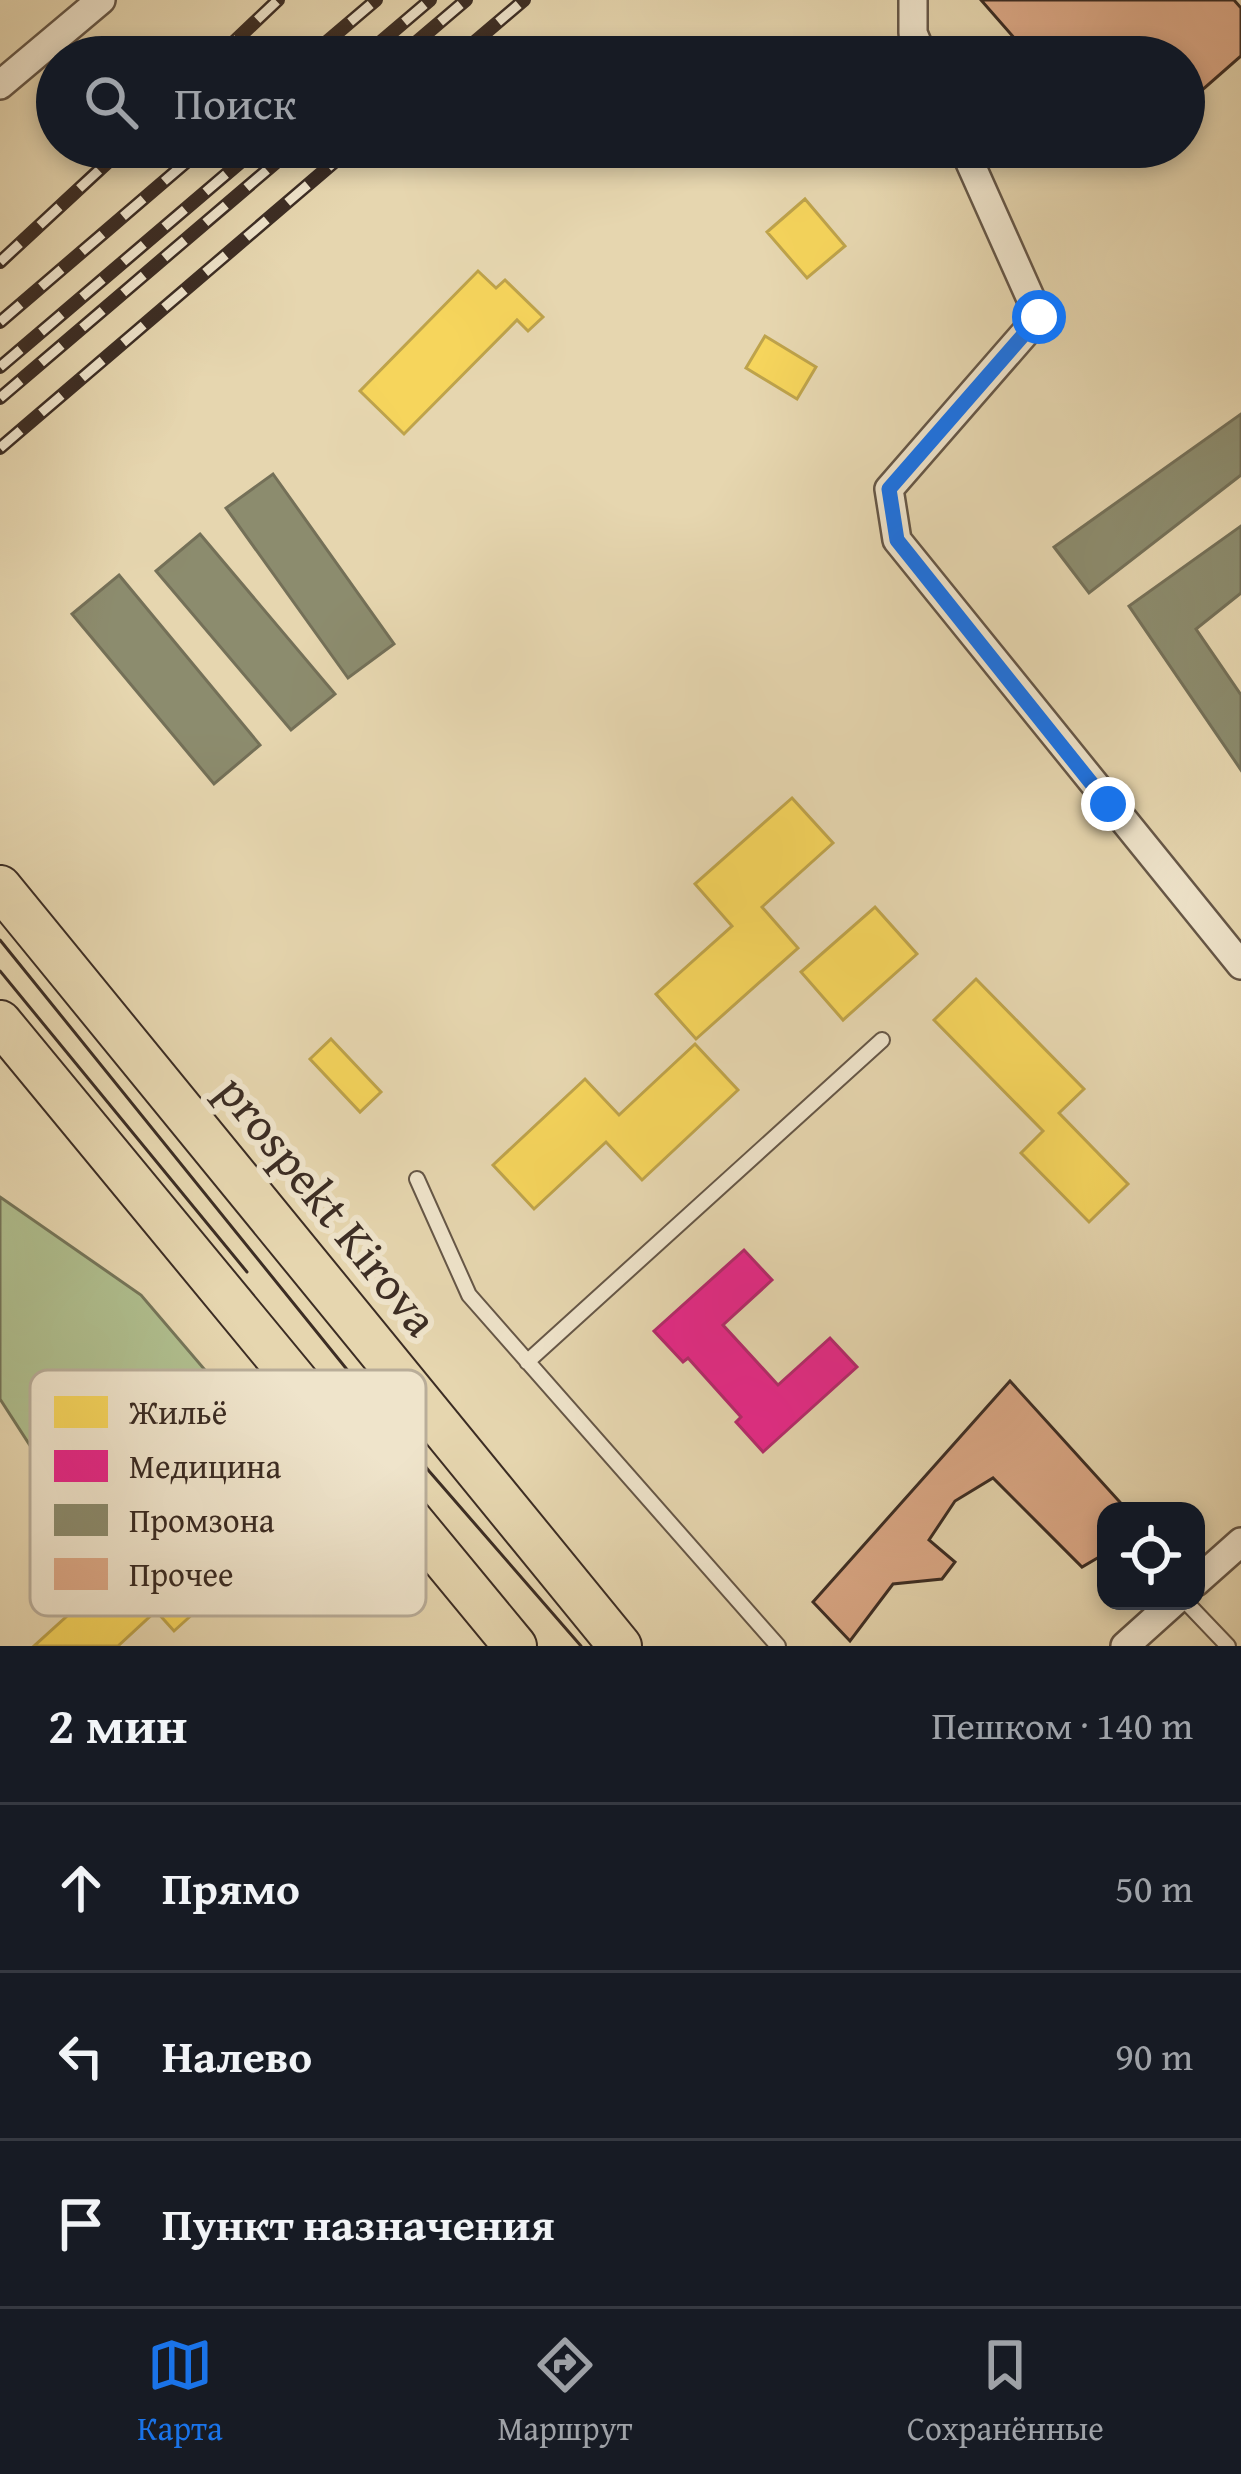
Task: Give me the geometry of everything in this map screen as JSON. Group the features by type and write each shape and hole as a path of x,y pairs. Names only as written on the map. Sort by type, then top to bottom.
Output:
{"main road":[{"name":"prospekt Kirova","path":"0,887 396,1370"},
{"path":"0,1022 288,1370"},
{"name":"prospekt Kirova","path":"426,1406 620,1646"},
{"path":"426,1538 515,1646"}],"street":[{"path":"58,36 101,0"},
{"path":"913,0 914,36"},
{"path":"0,85 36,55"},
{"path":"972,168 1039,317 889,489 897,540 1241,965"},
{"path":"1205,1574 1241,1542"},
{"path":"1125,1646 1165,1610"}],"lane":[{"path":"527,1362 882,1040"},
{"path":"417,1179 469,1295 778,1646"},
{"path":"1194,1610 1228,1646"}],"green space":[{"path":"0,1197 141,1295 205,1370 30,1370 30,1445 0,1399"}],"building: Жильё":[{"path":"805,199 845,246 807,278 767,232"},
{"path":"478,271 496,288 505,280 543,317 528,331 517,320 404,434 360,391"},
{"path":"765,336 816,367 797,399 746,368"},
{"path":"792,798 833,843 762,907 798,948 696,1039 656,994 732,926 695,884"},
{"path":"875,907 917,954 843,1020 801,972"},
{"path":"976,979 1084,1089 1059,1113 1128,1184 1089,1222 1021,1153 1043,1131 934,1020"},
{"path":"331,1039 381,1092 360,1112 310,1059"},
{"path":"695,1044 738,1090 642,1180 606,1142 534,1209 493,1165 585,1079 619,1115"},
{"path":"67,1616 151,1616 118,1646 34,1646"},
{"path":"160,1616 191,1616 174,1631"}],"building: Медицина":[{"path":"744,1250 772,1280 723,1325 778,1385 830,1338 857,1367 763,1452 736,1422 741,1417 688,1358 683,1362 654,1331"}],"building: Промзона":[{"path":"1241,414 1241,475 1089,593 1054,547"},
{"path":"273,474 394,644 348,678 226,508"},
{"path":"1241,526 1241,593 1196,629 1241,695 1241,770 1129,606"},
{"path":"200,534 335,694 291,730 156,571"},
{"path":"119,575 260,745 214,784 72,614"}],"building: Прочее":[{"path":"981,0 1234,0 1241,8 1241,56 1205,88 1205,36 1013,36"},
{"path":"1010,1381 1120,1502 1097,1502 1097,1558 1082,1567 993,1478 955,1501 929,1540 955,1562 942,1579 893,1584 850,1641 813,1602"}],"tram line":[{"path":"0,940 347,1370"},
{"path":"0,971 247,1272"},
{"path":"426,1467 581,1646"}],"railway":[{"path":"240,36 278,0"},
{"path":"334,36 376,0"},
{"path":"388,36 430,0"},
{"path":"424,36 466,0"},
{"path":"482,36 524,0"},
{"path":"0,262 101,168"},
{"path":"0,322 180,168"},
{"path":"0,367 233,168"},
{"path":"0,398 269,168"},
{"path":"0,448 327,168"}],"route":[{"path":"1039,317 889,489 897,540 1108,804"}]}
